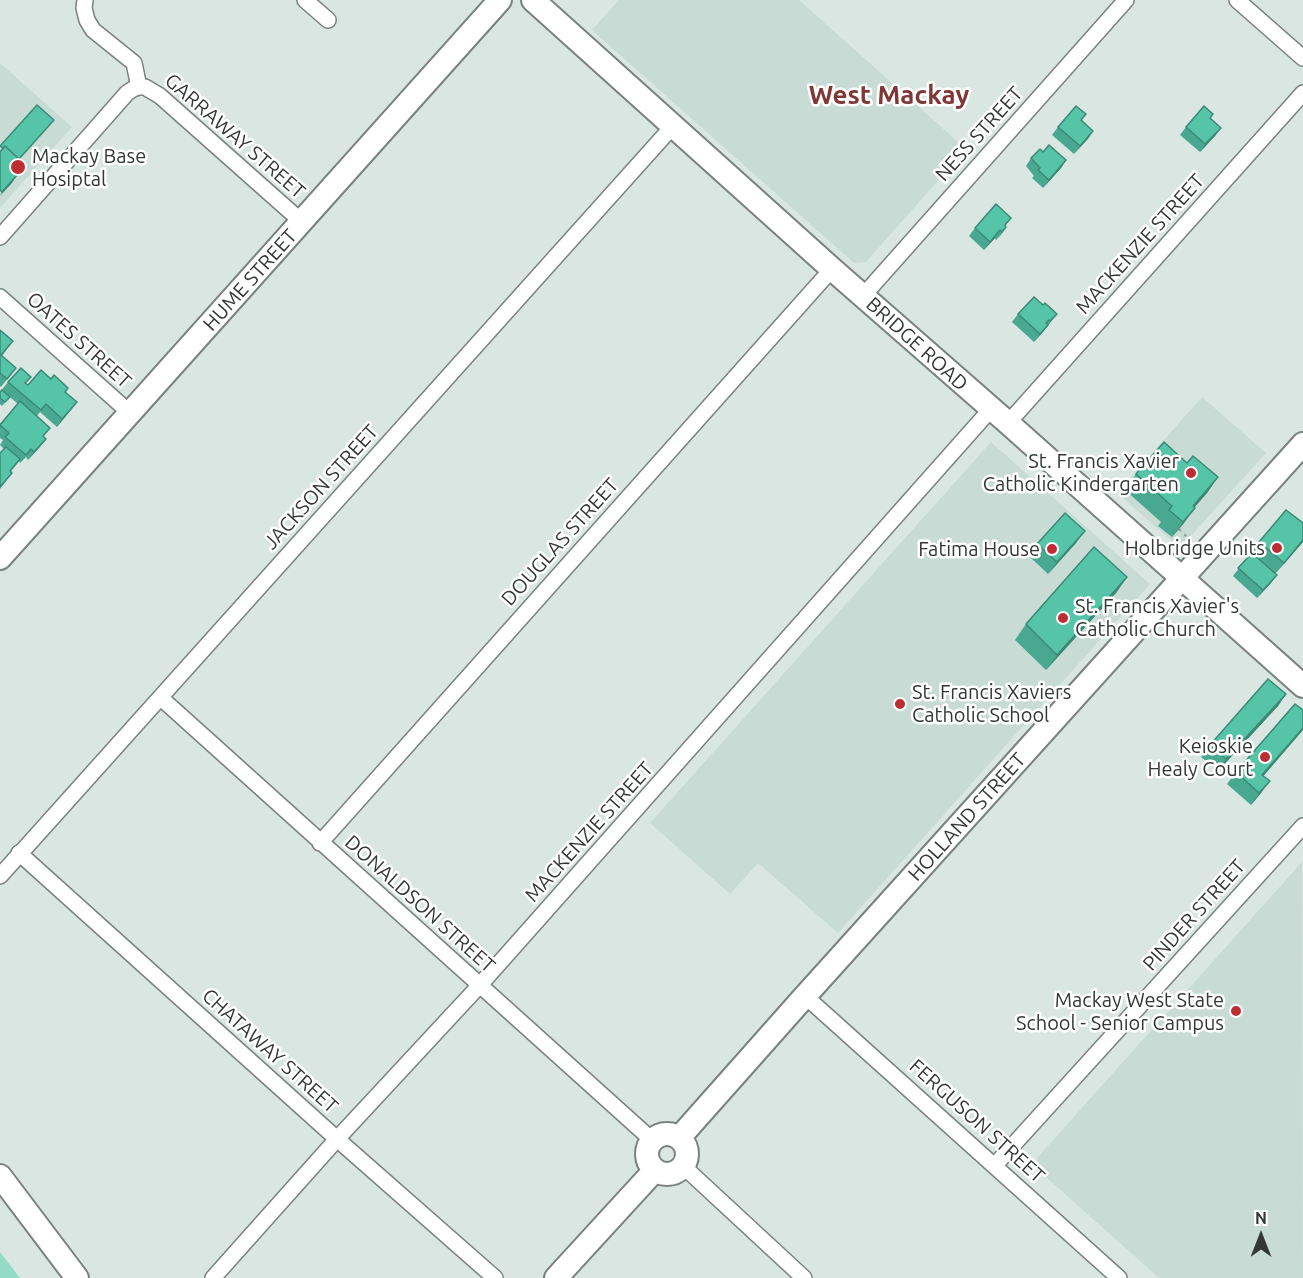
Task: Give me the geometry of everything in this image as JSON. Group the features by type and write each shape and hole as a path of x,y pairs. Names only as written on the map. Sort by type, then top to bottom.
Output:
{"street":[{"name":"GARRAWAY STREET","path":"85,0 87,20 93,30 134,63 140,87 145,87 160,96 302,222"},
{"path":"305,0 328,20"},
{"path":"500,0 510,6 518,6 531,0"},
{"name":"HUME STREET","path":"0,558 500,0"},
{"name":"BRIDGE ROAD","path":"531,0 1303,686"},
{"name":"NESS STREET","path":"863,296 1126,0"},
{"path":"1237,0 1303,58"},
{"path":"0,237 127,93 140,87"},
{"name":"MACKENZIE STREET","path":"213,1278 337,1139 1000,416 1303,93"},
{"name":"JACKSON STREET","path":"0,876 673,126"},
{"name":"DOUGLAS STREET","path":"320,843 832,269"},
{"name":"OATES STREET","path":"0,297 130,413"},
{"name":"HOLLAND STREET","path":"679,1138 1303,444"},
{"name":"DONALDSON STREET","path":"160,698 652,1140"},
{"name":"PINDER STREET","path":"995,1165 1303,826"},
{"name":"CHATAWAY STREET","path":"19,854 495,1278"},
{"name":"FERGUSON STREET","path":"805,996 1119,1278"},
{"path":"666,1134 679,1138 686,1147 687,1153 683,1166 671,1173 660,1173 655,1170 648,1161 647,1154 652,1140 666,1134"},
{"path":"683,1166 804,1278"},
{"path":"556,1278 655,1170"},
{"path":"0,1176 77,1278"}],"path":[{"path":"1179,530 1191,541"}],"shaded area":[{"path":"619,0 799,0 966,149 866,262 854,263 592,30"},
{"name":"Mackay Base Hosiptal","path":"0,63 72,127 0,208"},
{"name":"St. Francis Xavier Catholic Kindergarten","path":"1202,397 1266,453 1180,548 1117,493"},
{"name":"St. Francis Xaviers Catholic School","path":"991,442 1150,584 838,933 758,863 730,894 650,823"},
{"name":"Mackay West State School - Senior Campus","path":"1302,862 1303,1278 1159,1278 1038,1170 1037,1158"}],"green space":[{"path":"0,1252 20,1278 0,1278"}],"building":[{"path":"37,105 54,120 19,159 5,146 3,148 0,146"},
{"path":"1076,106 1086,114 1081,120 1093,131 1080,146 1058,127"},
{"path":"1204,106 1213,114 1210,118 1221,128 1205,144 1186,127"},
{"path":"1049,145 1066,160 1049,180 1038,170 1040,168 1031,158 1040,149 1043,152"},
{"path":"5,146 21,161 13,170 17,175 2,192 0,190 0,152"},
{"path":"996,204 1011,218 1002,232 1000,230 990,242 975,228"},
{"path":"1034,297 1057,314 1046,323 1048,325 1040,334 1018,314"},
{"path":"0,330 13,341 1,355 16,368 7,379 0,373"},
{"path":"21,368 31,377 25,383 28,385 41,370 51,379 54,375 68,388 65,392 77,402 62,419 46,404 41,410 8,382"},
{"path":"2,390 10,397 5,402 0,398"},
{"path":"20,401 50,428 43,436 46,439 34,452 31,449 26,455 5,437 9,433 0,425"},
{"path":"1164,442 1187,463 1193,456 1218,477 1193,506 1195,508 1183,522 1169,510 1172,506 1136,474"},
{"path":"6,447 20,459 0,487 0,453"},
{"name":"Holbridge Units","path":"1286,510 1303,523 1303,540 1284,563 1259,542"},
{"name":"Fatima House","path":"1065,513 1085,531 1057,562 1037,544"},
{"path":"1094,547 1127,577 1057,655 1026,624"},
{"path":"1252,553 1277,575 1263,590 1238,568"},
{"path":"1268,679 1286,694 1226,759 1210,745"},
{"name":"Keioskie Healy Court","path":"1295,704 1303,710 1303,728 1262,775 1270,781 1259,793 1236,772"}],"place":[{"name":"Mackay Base Hosiptal","path":"18,167"},
{"name":"St. Francis Xavier Catholic Kindergarten","path":"1191,473"},
{"name":"Holbridge Units","path":"1277,548"},
{"name":"Fatima House","path":"1052,549"},
{"name":"St. Francis Xavier's Catholic Church","path":"1063,618"},
{"name":"St. Francis Xaviers Catholic School","path":"900,704"},
{"name":"Keioskie Healy Court","path":"1265,757"},
{"name":"Mackay West State School - Senior Campus","path":"1236,1011"}],"district":[{"name":"West Mackay","path":"889,95"}]}
